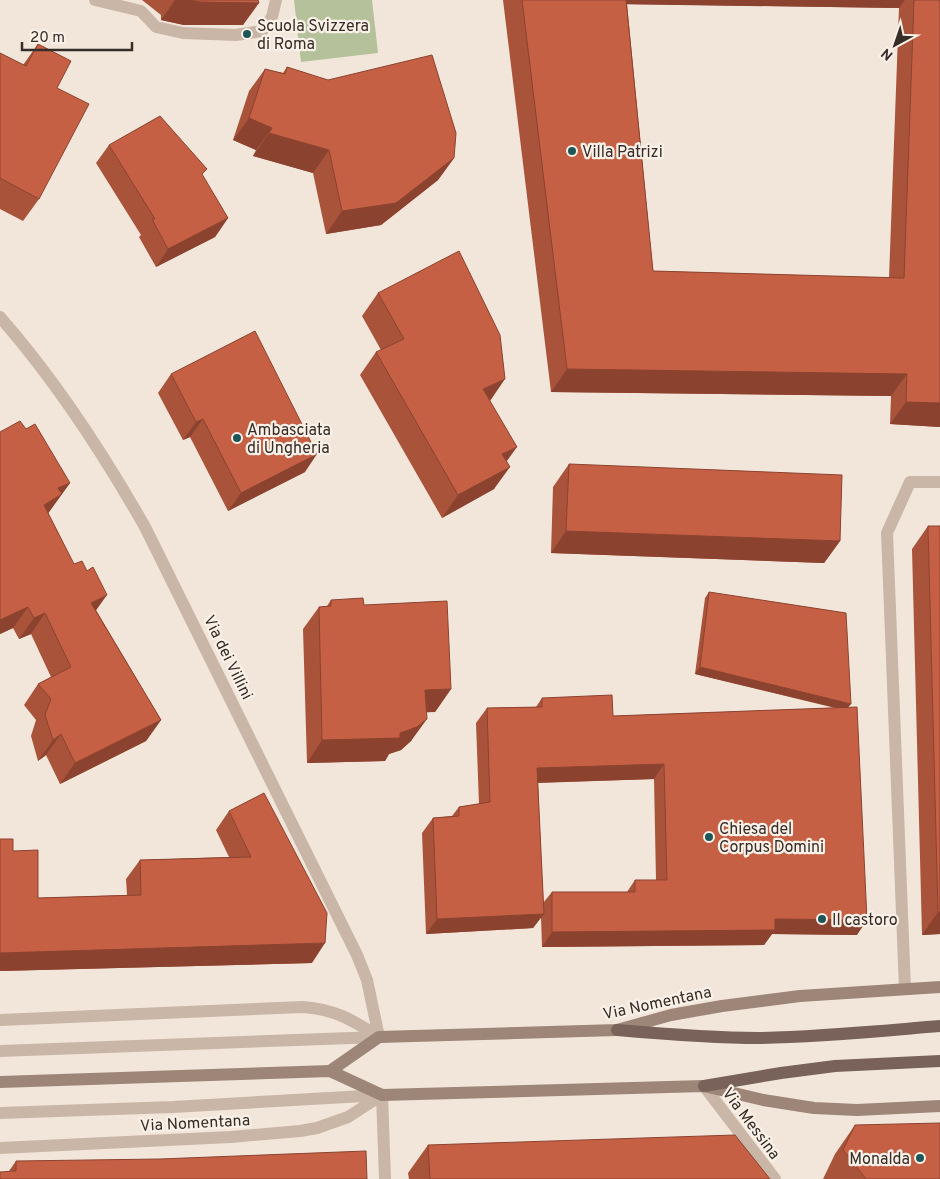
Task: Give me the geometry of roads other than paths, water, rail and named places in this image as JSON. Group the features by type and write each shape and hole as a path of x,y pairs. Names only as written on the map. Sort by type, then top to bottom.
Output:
{"main road":[{"name":"Via Nomentana","path":"379,1037 617,1030 671,1015 722,1006 800,996 940,987"},
{"path":"617,1030 692,1036 756,1038 813,1036 940,1026"},
{"path":"330,1071 379,1037"},
{"path":"704,1086 835,1066 940,1061"},
{"name":"Via Nomentana","path":"0,1082 330,1071 382,1095 704,1086 763,1100 814,1108 857,1110 940,1106"}],"street":[{"path":"95,0 141,11 156,27 183,33 236,35 262,31 272,17 276,0"},
{"name":"Via dei Villini","path":"0,317 41,367 92,438 121,484 154,544 358,955 367,980 379,1037"},
{"path":"905,989 887,532 910,482 940,482"},
{"path":"0,1020 303,1007 316,1008 342,1015 379,1037"},
{"name":"Via Nomentana","path":"0,1051 379,1037"},
{"name":"Via Messina","path":"704,1086 775,1179"},
{"path":"382,1095 385,1179"},
{"name":"Via Nomentana","path":"0,1113 173,1107 382,1095"},
{"name":"Via Nomentana","path":"0,1148 231,1137 300,1131 317,1128 348,1116 382,1095"}],"place":[{"name":"Scuola Svizzera di Roma","path":"247,34"},
{"name":"Villa Patrizi","path":"572,151"},
{"name":"Ambasciata di Ungheria","path":"237,438"},
{"name":"Chiesa del Corpus Domini","path":"709,837"},
{"name":"Il castoro","path":"822,919"},
{"name":"Monalda","path":"920,1158"}]}
